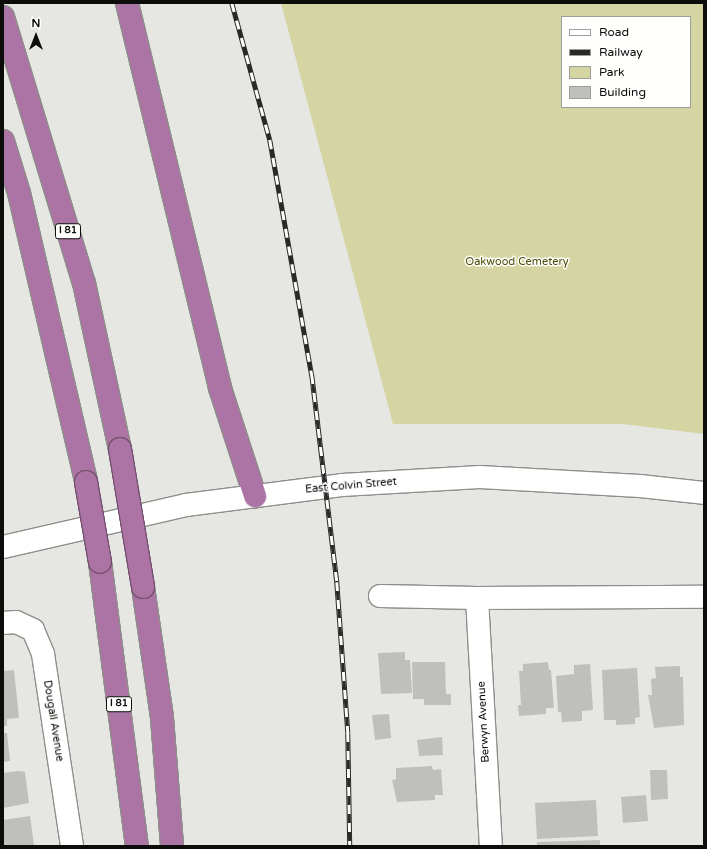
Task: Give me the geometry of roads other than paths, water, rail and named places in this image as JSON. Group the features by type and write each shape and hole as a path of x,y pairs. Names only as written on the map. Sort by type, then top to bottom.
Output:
{"highway":[{"path":"127,3 220,388 255,496"},
{"name":"I 81","path":"3,17 84,283 120,449 143,587 162,718 172,846"},
{"name":"I 81","path":"3,141 19,193 86,482 100,562 137,846"}],"street":[{"name":"East Colvin Street","path":"3,547 186,505 342,485 480,476 640,486 704,493"},
{"path":"380,596 477,598 704,597"},
{"name":"Berwyn Avenue","path":"477,598 491,846"},
{"name":"Dougall Avenue","path":"3,623 16,622 34,630 43,654 72,846"}],"railway":[{"path":"232,3 270,140 312,375 337,582 348,733 350,846"}],"park label":[{"name":"Oakwood Cemetery","path":"517,262"}]}
